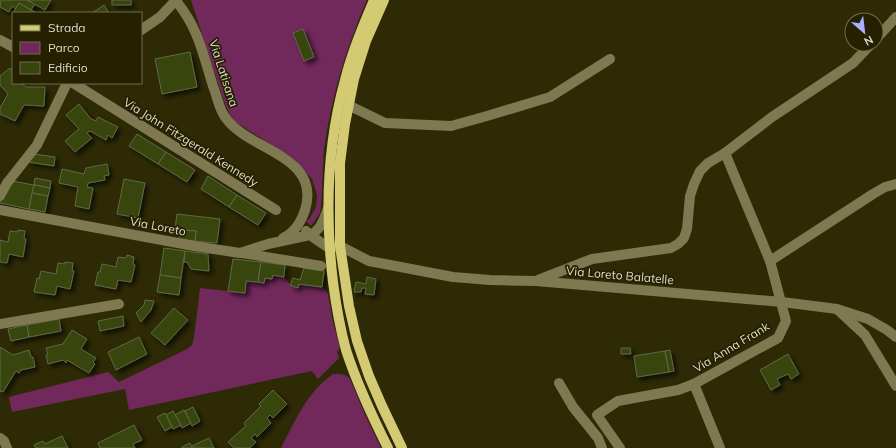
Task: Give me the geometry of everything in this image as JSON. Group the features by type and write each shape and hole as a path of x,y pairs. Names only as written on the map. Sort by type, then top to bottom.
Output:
{"main road":[{"path":"374,0 344,80 335,124 330,167 328,208 329,248 337,313 346,350 358,385 388,448"},
{"path":"384,0 366,41 354,79 348,105 340,163 340,246 349,306 357,341 369,376 402,448"}],"street":[{"path":"142,29 160,17 176,0"},
{"name":"Via Latisana","path":"176,0 194,27 204,52 220,106 225,117 231,124 251,140 286,160 298,170 304,179 308,190 308,201 300,221 293,232 268,244"},
{"path":"884,30 896,17"},
{"path":"0,40 12,46"},
{"path":"536,280 592,259 671,248 678,244 684,238 687,229 690,196 700,171 708,163 725,153 772,117 853,63 863,52"},
{"path":"348,105 385,123 451,126 550,97 610,59"},
{"path":"0,196 7,183 37,145 67,84"},
{"name":"Via John Fitzgerald Kennedy","path":"75,84 276,210"},
{"name":"Via Anna Frank","path":"584,420 597,415 618,401 678,390 694,384 778,338 786,320 782,302 770,261 725,153"},
{"path":"770,261 873,194 885,187 896,184"},
{"path":"310,235 320,228 328,208"},
{"name":"Via Loreto","path":"0,210 194,246 240,253 268,244 310,235"},
{"path":"300,221 310,235 329,248 340,246"},
{"name":"Via Loreto Balatelle","path":"340,246 369,261 453,277 490,280 536,280 782,302 837,309 868,319 896,337"},
{"path":"240,253 321,266"},
{"path":"0,324 119,304"},
{"path":"837,309 865,335 896,386"},
{"path":"559,383 573,407 598,438 602,448"},
{"path":"694,384 720,448"},
{"path":"597,415 620,448"},
{"path":"0,438 4,441 7,448"}],"green space":[{"path":"191,0 367,0 352,36 335,92 324,150 320,213 311,226 306,221 310,218 316,207 317,195 312,179 294,159 234,121 224,101"},
{"path":"273,275 284,277 290,285 298,288 299,284 322,287 328,294 332,318 340,348 337,352 339,358 318,379 312,371 129,410 125,389 12,412 9,397 108,372 119,382 187,349 192,345 194,338 200,288 245,293 246,281 264,283 265,278 272,279"},
{"path":"333,374 344,375 350,379 381,448 281,448 302,408 309,398 324,381"}],"building":[{"path":"1,0 27,0 35,4 31,10 19,3 16,9 12,6 9,12 0,7"},
{"path":"27,0 51,0 45,10"},
{"path":"112,0 131,0 131,5 112,5"},
{"path":"19,3 35,12 14,12"},
{"path":"104,5 108,12 94,12"},
{"path":"303,29 314,57 304,61 293,33"},
{"path":"190,52 197,87 162,94 155,59"},
{"path":"10,68 12,71 12,84 22,84 26,87 45,87 44,106 24,105 15,121 0,114 0,108 8,94 0,85 0,76"},
{"path":"79,104 91,119 96,121 98,117 118,127 112,138 108,135 106,140 90,131 87,133 92,138 75,152 65,141 79,129 66,115"},
{"path":"137,134 166,152 158,164 129,146"},
{"path":"166,152 195,170 187,182 158,164"},
{"path":"34,154 55,157 54,166 28,162"},
{"path":"107,164 109,175 104,176 105,180 88,183 87,187 93,188 89,209 75,206 78,187 59,183 62,169 84,174 86,168"},
{"path":"208,176 237,195 229,207 201,189"},
{"path":"35,178 51,181 50,188 34,185"},
{"path":"124,179 145,183 138,218 117,214"},
{"path":"12,181 34,185 29,209 0,203"},
{"path":"34,185 50,188 48,196 32,193"},
{"path":"32,193 48,196 45,212 29,209"},
{"path":"237,195 266,213 258,225 229,207"},
{"path":"177,214 220,219 217,243 195,241 196,231 175,229"},
{"path":"18,230 25,231 24,238 26,239 23,257 9,254 7,263 0,262 0,240 8,242 10,231 17,232"},
{"path":"180,230 196,231 195,241 179,239"},
{"path":"164,248 185,251 181,278 160,275"},
{"path":"185,251 208,254 209,271 191,269 187,262 184,262"},
{"path":"127,255 134,257 133,264 135,265 131,282 118,280 116,289 95,285 98,272 100,272 102,264 116,267 118,257 126,258"},
{"path":"233,259 261,262 258,282 246,281 245,293 228,291"},
{"path":"65,262 73,263 72,271 74,271 70,289 57,286 55,295 34,292 37,278 39,279 41,271 56,274 58,263 65,264"},
{"path":"261,262 285,265 284,277 273,275 272,279 265,278 264,283 258,282"},
{"path":"304,268 324,271 322,287 299,284 298,288 290,285 293,278 300,280"},
{"path":"160,275 181,278 179,295 157,292"},
{"path":"367,277 376,279 374,295 365,294 366,288 362,288 361,292 354,292 356,282 366,284"},
{"path":"145,300 154,301 151,310 141,322 136,313 144,305"},
{"path":"174,308 188,320 165,345 151,333"},
{"path":"123,316 124,326 100,331 98,321"},
{"path":"59,319 61,331 29,337 27,325"},
{"path":"27,325 29,337 11,341 8,329"},
{"path":"72,330 87,339 81,349 96,358 93,362 95,364 89,373 67,360 66,363 63,360 48,364 46,348 63,344"},
{"path":"139,337 147,354 116,370 108,352"},
{"path":"0,347 13,355 29,350 31,357 33,357 35,367 21,370 19,373 16,371 3,392 0,391"},
{"path":"621,348 630,348 631,354 621,354"},
{"path":"670,350 674,371 669,372 665,351"},
{"path":"665,351 669,372 637,377 634,356"},
{"path":"788,354 799,374 791,379 788,374 777,379 780,385 771,390 760,370"},
{"path":"273,390 287,404 273,418 270,415 267,418 271,423 257,437 255,434 251,438 256,442 250,448 234,448 228,442 246,426 244,423 261,406 259,404"},
{"path":"193,407 200,421 192,426 185,411"},
{"path":"184,410 191,423 182,428 175,415"},
{"path":"173,411 181,425 173,429 166,415"},
{"path":"165,413 172,427 165,431 157,417"},
{"path":"134,425 142,440 133,444 135,448 100,448 98,443"},
{"path":"62,436 68,448 36,448 34,445 43,441 45,444"},
{"path":"209,438 214,448 192,448 192,446"},
{"path":"190,443 192,448 182,448 182,447"}]}
